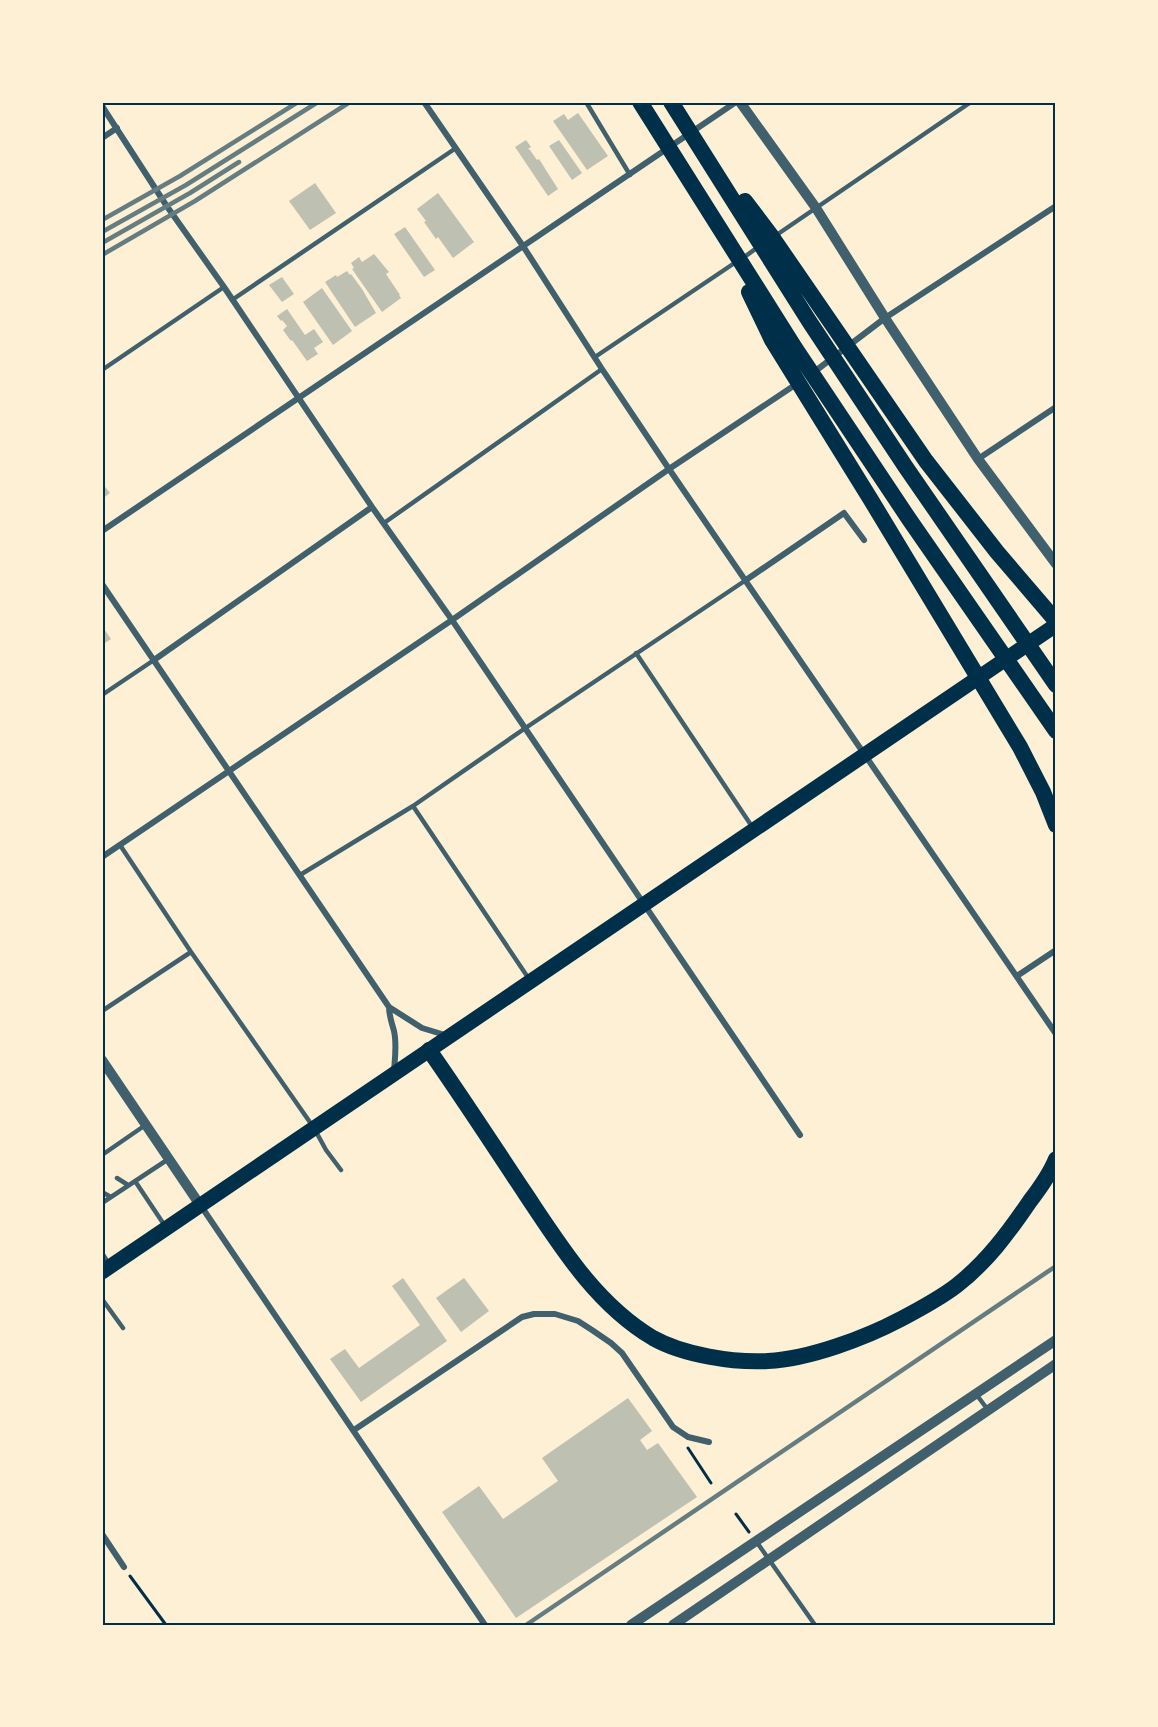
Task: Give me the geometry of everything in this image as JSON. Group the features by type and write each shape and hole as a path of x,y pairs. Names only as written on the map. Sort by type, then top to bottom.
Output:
{"highway":[{"path":"640,102 795,348 909,519 1056,731"},
{"path":"672,102 809,321 905,466 1056,685"},
{"path":"686,125 770,234 926,461 1056,623"},
{"path":"714,222 772,340 1020,747 1043,792 1056,825"},
{"path":"429,1050 554,1236 600,1296 654,1338 690,1353 724,1359 768,1361 808,1354 884,1328 916,1311 956,1286 989,1256 1014,1225 1056,1158"}],"main road":[{"path":"105,1264 166,1228 1056,623"}],"street":[{"path":"424,102 523,246 669,469 1056,1034"},
{"path":"102,531 738,102 816,208 978,459 1056,564"},
{"path":"102,106 166,205 452,620 800,1135"},
{"path":"102,138 117,128"},
{"path":"102,857 742,421 885,318 1056,206"},
{"path":"978,459 1056,407"},
{"path":"154,660 372,507"},
{"path":"746,580 844,513 864,540"},
{"path":"102,584 389,1007 422,1028 449,1036"},
{"path":"1017,976 1056,950"},
{"path":"389,1007 395,1042 394,1074"},
{"path":"102,1060 485,1625"},
{"path":"354,1430 522,1317 544,1313 578,1321 611,1343 622,1353 673,1426 688,1437 709,1442"},
{"path":"632,1625 1056,1340"},
{"path":"673,1625 1056,1364"},
{"path":"102,1534 124,1567"}],"lane":[{"path":"586,102 630,175"},
{"path":"595,357 971,102"},
{"path":"232,300 456,148"},
{"path":"102,370 224,287"},
{"path":"384,523 602,369"},
{"path":"300,875 413,806 746,580"},
{"path":"636,653 754,830"},
{"path":"102,694 154,660"},
{"path":"413,806 531,981"},
{"path":"120,844 191,952 341,1170"},
{"path":"102,1011 191,952"},
{"path":"102,1155 146,1125"},
{"path":"102,1203 169,1159"},
{"path":"117,1178 129,1185"},
{"path":"135,1181 166,1228"},
{"path":"102,1192 111,1197"},
{"path":"102,1299 123,1328"},
{"path":"976,1394 988,1410"},
{"path":"756,1541 815,1625"}],"path":[{"path":"673,1426 711,1483"},
{"path":"736,1515 756,1541"},
{"path":"124,1567 166,1625"}],"building":[{"path":"578,113 608,156 587,170 553,121 564,114 568,120"},
{"path":"526,140 531,147 528,149 537,160 539,159 558,189 548,196 515,147"},
{"path":"559,140 582,173 572,180 549,146"},
{"path":"315,183 336,213 310,230 289,201"},
{"path":"438,193 474,242 453,258 438,237 436,239 417,209"},
{"path":"405,227 435,270 424,277 394,234"},
{"path":"374,254 389,272 386,274 401,298 382,312 352,269 354,268 351,263 359,257 362,262"},
{"path":"347,271 362,289 376,313 355,327 325,282"},
{"path":"282,277 294,294 282,302 269,285"},
{"path":"322,288 352,331 333,345 303,302"},
{"path":"287,309 305,335 314,329 323,342 314,348 318,354 307,361 283,330 287,326 277,316"},
{"path":"102,483 110,493 102,499"},
{"path":"102,626 111,639 102,645"},
{"path":"403,1278 447,1341 361,1402 330,1359 345,1349 359,1368 420,1325 392,1286"},
{"path":"464,1278 489,1311 461,1332 436,1298"},
{"path":"628,1398 652,1431 640,1440 647,1450 658,1443 697,1497 516,1618 442,1512 479,1486 503,1519 558,1481 542,1458"}],"railway":[{"path":"102,220 180,176 298,102"},
{"path":"102,232 186,185 318,102"},
{"path":"102,255 195,201 350,102"},
{"path":"102,243 239,162"},
{"path":"526,1625 1056,1266"}]}
